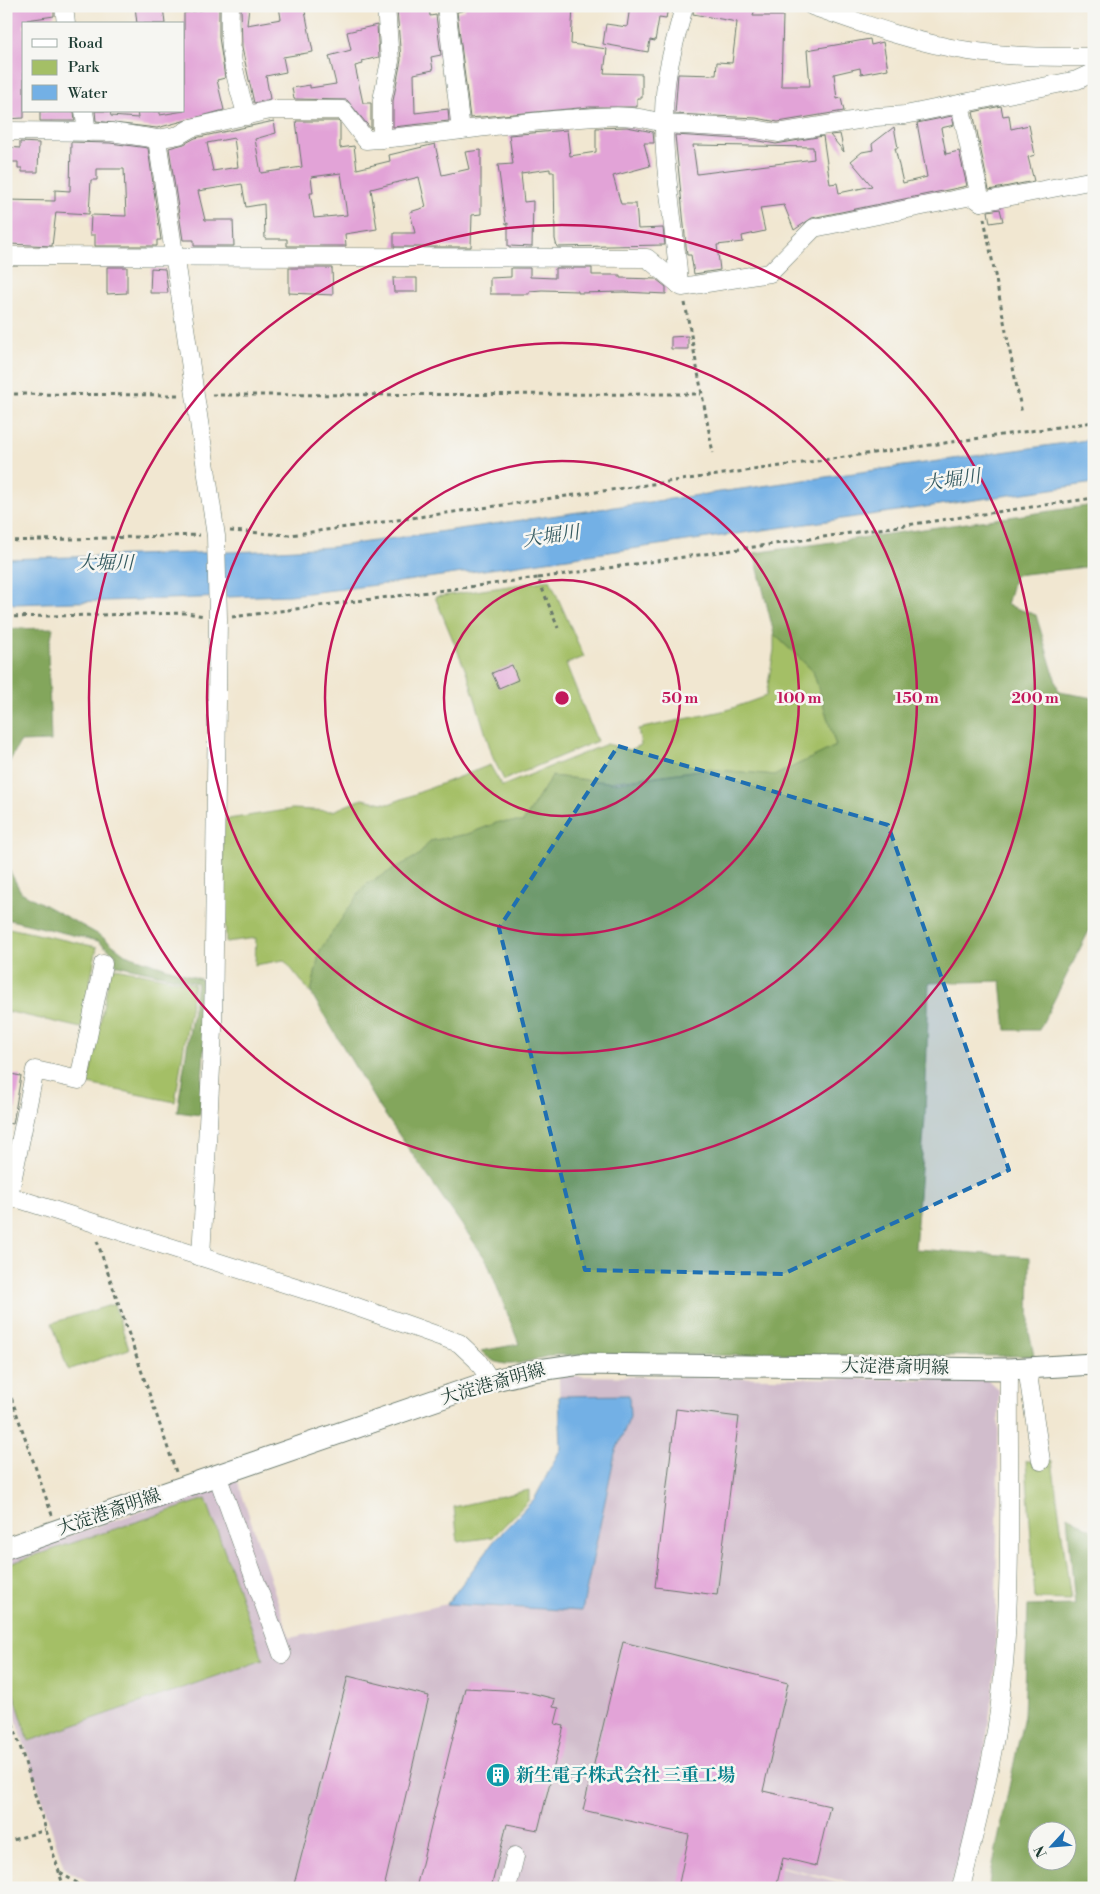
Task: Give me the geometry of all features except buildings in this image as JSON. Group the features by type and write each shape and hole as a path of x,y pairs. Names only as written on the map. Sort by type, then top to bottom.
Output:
{"main road":[{"name":"大淀港斎明線","path":"6,1548 491,1381 532,1371 581,1364 1018,1368 1094,1364"}],"street":[{"path":"64,6 66,22"},
{"path":"230,6 229,31 232,70 246,116"},
{"path":"446,6 461,130"},
{"path":"681,286 665,159 664,124 666,83 684,6"},
{"path":"812,6 893,34 968,51 1094,58"},
{"path":"382,7 390,61 382,100 382,139"},
{"path":"6,131 111,132 157,139 179,135 191,128 270,110 344,110 366,140 538,121 619,116 650,119 664,124 754,129 778,133 794,132 867,118 905,115 1077,80 1094,70"},
{"path":"960,104 981,202"},
{"path":"84,112 87,132"},
{"path":"157,139 215,533 218,616 213,1030 201,1257"},
{"path":"6,256 647,258 681,286 770,273 814,228 972,196 981,202 1094,180"},
{"path":"103,964 79,1080 35,1070 8,1196 337,1300 459,1343 477,1360 491,1381"},
{"path":"1018,1368 1041,1461"},
{"path":"961,1888 993,1751 1001,1694 1018,1368"},
{"path":"217,1475 282,1654"},
{"path":"507,1888 515,1856"}],"path":[{"path":"981,202 1022,414"},
{"path":"681,286 714,453"},
{"path":"6,394 196,396 701,394"},
{"path":"6,541 215,533 290,535 1094,422"},
{"path":"6,617 187,612 218,616 538,578 1094,498"},
{"path":"538,578 558,628"},
{"path":"90,1222 181,1487"},
{"path":"6,1383 57,1530"},
{"path":"6,1701 64,1888"},
{"path":"6,1842 46,1830"},
{"path":"59,1873 86,1888"}],"highlighted area":[{"path":"618,746 888,825 1009,1170 783,1274 585,1270 499,928"}],"shaded area":[{"path":"559,1376 987,1380 999,1390 995,1675 985,1750 951,1888 873,1888 693,1845 862,1888 99,1888 64,1868 6,1687 6,1557 237,1479 290,1638 447,1604 494,1541 535,1498 561,1448"}],"green space":[{"path":"1094,505 1094,566 1015,575 1007,605 1036,615 1059,692 1094,698 1094,921 1039,1030 1006,1030 1001,981 929,983 925,1118 915,1249 1030,1257 1029,1332 1034,1356 553,1355 515,1364 497,1362 489,1358 481,1351 519,1344 487,1261 376,1102 311,993 320,950 365,885 419,855 430,841 468,834 499,822 523,822 552,776 613,783 707,769 776,775 836,746 813,671 774,634 754,553"},
{"path":"550,580 584,657 566,664 597,741 504,780 493,758 468,676 435,597"},
{"path":"53,628 48,653 51,741 20,742 6,768 6,629"},
{"path":"774,634 813,671 836,746 776,775 707,769 608,782 552,776 523,823 499,822 468,834 430,841 419,855 400,867 320,950 311,993 284,960 255,965 256,938 226,942 222,820 292,809 333,811 362,799 389,804 490,765 502,786 607,744 630,750 641,745 638,729 727,710 766,696 774,650"},
{"path":"6,864 21,892 101,936 125,954 203,980 205,1032 200,1115 177,1112 197,983 113,964 116,955 98,941 6,919"},
{"path":"9,928 97,947 81,1028 6,1011 6,941"},
{"path":"111,967 194,984 175,1102 88,1084"},
{"path":"114,1304 129,1349 68,1370 52,1323"},
{"path":"1026,1461 1052,1461 1071,1600 1035,1599"},
{"path":"529,1490 529,1500 493,1537 458,1542 454,1507"},
{"path":"206,1499 263,1660 29,1741 6,1669 6,1565"},
{"path":"1067,1515 1094,1532 1094,1888 988,1888 1024,1715 1028,1606 1075,1605"}],"water":[{"name":"大堀川","path":"1094,439 1094,483 385,584 290,595 13,604 6,597 6,559 332,547"},
{"path":"629,1395 630,1417 615,1453 582,1611 447,1604 494,1541 535,1498 561,1448 559,1396"}],"place":[{"name":"新生電子株式会社 三重工場","path":"498,1775"}]}
